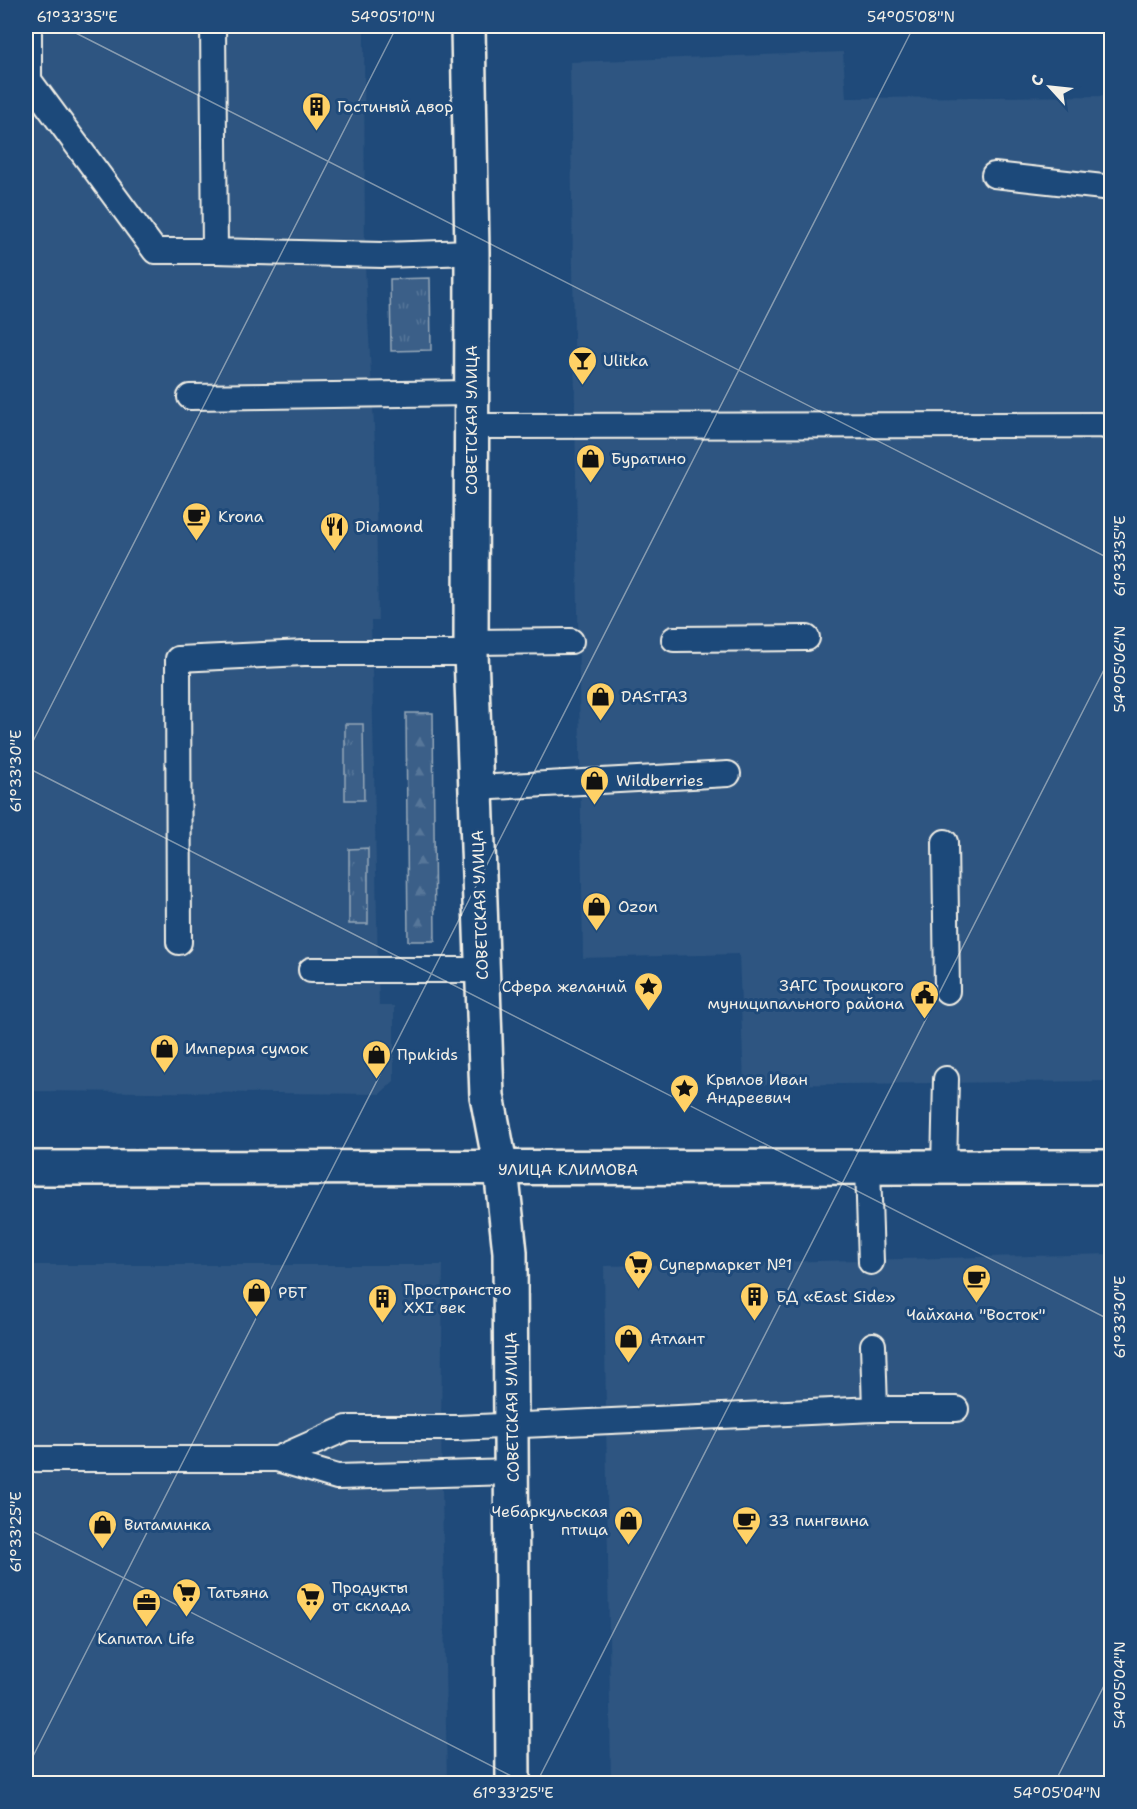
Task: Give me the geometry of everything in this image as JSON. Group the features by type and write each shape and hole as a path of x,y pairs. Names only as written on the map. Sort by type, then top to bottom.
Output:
{"street":[{"name":"СОВЕТСКАЯ УЛИЦА","path":"468,26 472,252 471,647 487,1096 501,1169 510,1252 513,1426 513,1784"},
{"name":"УЛИЦА КЛИМОВА","path":"26,1168 1112,1167"}],"lane":[{"path":"29,26 29,80 155,251 382,255 472,252"},
{"path":"213,26 215,251"},
{"path":"993,175 1112,188"},
{"path":"190,397 471,393"},
{"path":"472,426 1101,425 1112,428"},
{"path":"674,639 807,638"},
{"path":"179,942 178,659 571,641"},
{"path":"476,788 729,774"},
{"path":"945,842 948,991"},
{"path":"311,970 482,970"},
{"path":"944,1168 946,1078"},
{"path":"868,1168 871,1262"},
{"path":"873,1345 875,1408"},
{"path":"277,1459 347,1428 513,1426 875,1408 956,1409"},
{"path":"26,1459 277,1459 337,1477 512,1472"}],"shaded area":[{"path":"26,26 364,26 365,267 375,443 378,621 371,621 379,1006 394,1006 394,1081 380,1094 26,1091"},
{"path":"843,52 846,98 1111,96 1111,1081 744,1085 739,954 583,958 570,62"},
{"path":"1111,1254 1111,1783 611,1783 604,1266"},
{"path":"26,1265 443,1265 441,1428 447,1783 26,1784"}],"green space":[{"path":"430,278 431,350 391,351 390,279"},
{"path":"406,713 433,713 435,941 408,941"},
{"path":"345,724 363,724 364,800 345,800"},
{"path":"368,848 368,924 349,924 349,849"}],"place":[{"name":"Гостиный двор","path":"316,132"},
{"name":"Ulitka","path":"582,386"},
{"name":"Буратино","path":"590,484"},
{"name":"Krona","path":"197,542"},
{"name":"Diamond","path":"334,552"},
{"name":"DASтГАЗ","path":"600,722"},
{"name":"Wildberries","path":"595,806"},
{"name":"Ozon","path":"597,932"},
{"name":"Сфера желаний","path":"648,1012"},
{"name":"ЗАГС Троицкого муниципального района","path":"925,1020"},
{"name":"Империя сумок","path":"164,1074"},
{"name":"Приkids","path":"376,1080"},
{"name":"Крылов Иван Андреевич","path":"685,1114"},
{"name":"Супермаркет №1","path":"638,1290"},
{"name":"Чайхана \"Восток\"","path":"976,1304"},
{"name":"РБТ","path":"257,1318"},
{"name":"БД «East Side»","path":"755,1322"},
{"name":"Пространство XXI век","path":"383,1324"},
{"name":"Атлант","path":"629,1364"},
{"name":"Чебаркульская птица","path":"629,1546"},
{"name":"33 пингвина","path":"747,1546"},
{"name":"Витаминка","path":"103,1550"},
{"name":"Татьяна","path":"186,1618"},
{"name":"Продукты от склада","path":"311,1622"},
{"name":"Капитал Life","path":"146,1628"}]}
